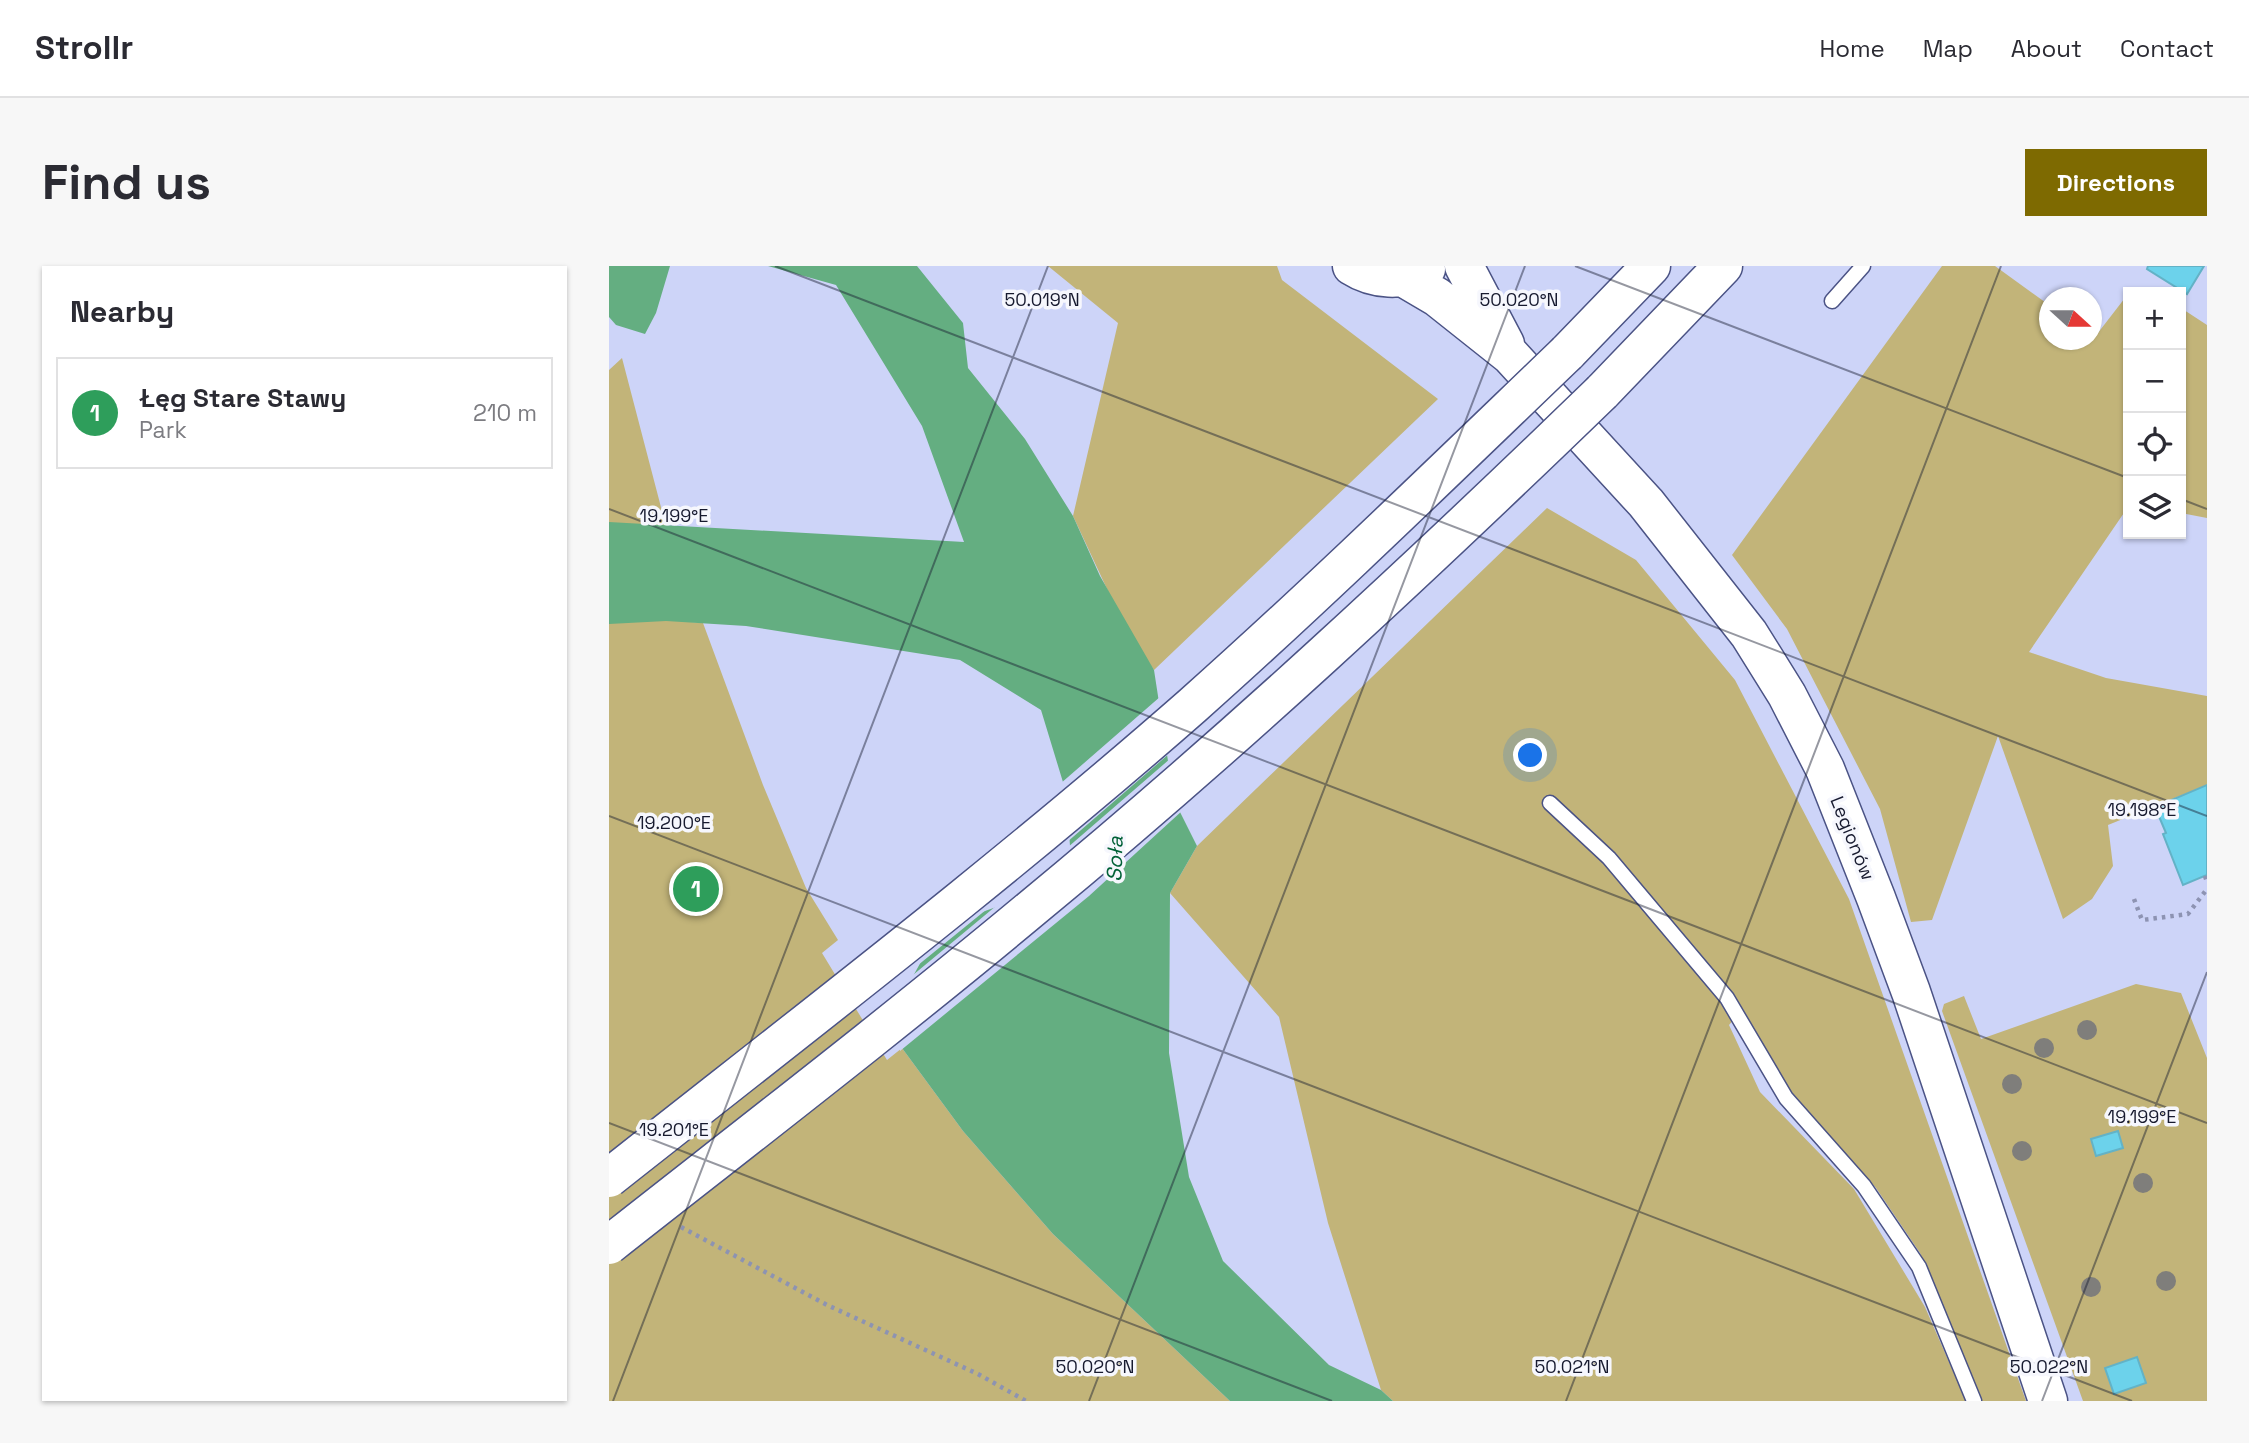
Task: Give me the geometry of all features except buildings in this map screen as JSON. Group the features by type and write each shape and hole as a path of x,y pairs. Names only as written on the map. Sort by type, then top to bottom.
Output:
{"main road":[{"path":"1352,266 1373,275 1418,271"},
{"name":"Legionów","path":"1464,266 1510,355"},
{"path":"609,1178 1001,868 1181,715 1567,353 1651,266"},
{"path":"609,1245 1031,909 1198,767 1383,601 1602,392 1723,266"},
{"name":"Legionów","path":"1418,271 1437,297 1510,355 1646,503 1749,634 1787,695 1825,769 1911,992 2048,1401"}],"lane":[{"path":"1832,301 1863,266"},
{"path":"1550,803 1609,858 1727,998 1786,1098 1864,1186 1919,1267 1974,1401"}],"path":[{"path":"2205,876 2207,882"},
{"path":"2134,899 2142,920 2188,914 2207,888"},
{"path":"670,1221 827,1305 978,1374 1025,1401"}],"shaded area":[{"path":"1048,266 1277,266 1282,280 1438,399 1154,670 1128,634 1073,516 1118,323"},
{"path":"1942,266 1995,266 2039,298 2039,350 2102,350 2102,328 2123,300 2123,514 2029,652 2106,678 2207,696 2207,785 2108,825 2113,866 2092,899 2063,919 1998,736 1932,920 1911,922 1880,809 1787,629 1732,555"},
{"path":"2186,311 2207,325 2207,518 2186,514"},
{"path":"622,358 691,622 703,623 763,785 806,888 838,940 822,953 887,1060 902,1048 963,1131 1053,1234 1230,1401 609,1401 609,370"},
{"path":"1547,508 1636,560 1735,680 1849,899 2026,1401 1981,1401 1920,1253 1876,1188 1789,1091 1743,1009 1729,1025 1760,1092 1854,1189 1925,1307 1966,1401 1393,1401 1381,1390 1328,1223 1279,1017 1170,893 1197,846"},
{"path":"2136,984 2181,993 2207,1058 2207,1401 2083,1401 1942,1011 1944,1004 1964,996 1981,1039"}],"water":[{"path":"609,266 670,266 656,313 645,334 616,325 609,317"},
{"name":"Soła","path":"768,266 917,266 963,323 968,368 1025,439 1073,516 1100,576 1154,670 1174,800 1197,846 1170,893 1169,1053 1189,1177 1223,1261 1329,1365 1381,1390 1393,1401 1230,1401 1053,1234 963,1131 902,1048 900,1000 940,927 1058,885 1072,873 1066,792 1041,710 960,660 746,626 666,621 609,624 609,522 964,542 922,426 836,285"}],"pier":[{"path":"1161,696 1170,753 1066,843 1060,784"},
{"path":"1171,758 1178,799 1183,810 1089,896 900,1051 896,999 907,980 1002,901 1056,882 1068,872 1067,848"},
{"path":"992,905 912,970 938,924"}],"place":[{"name":"Łęg Stare Stawy","path":"696,889"}]}
